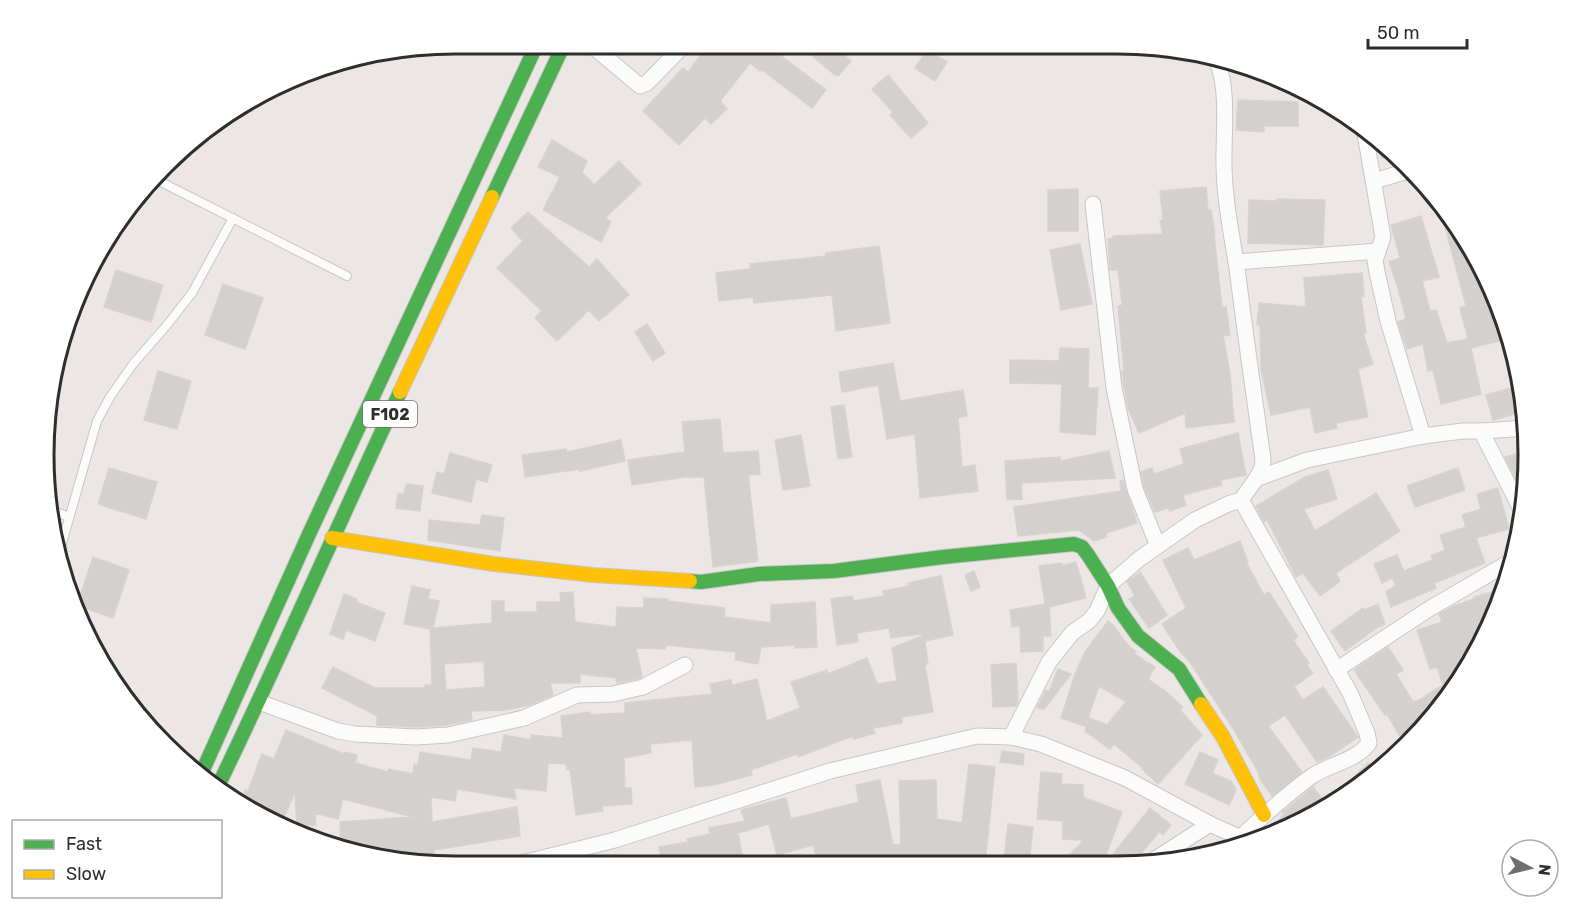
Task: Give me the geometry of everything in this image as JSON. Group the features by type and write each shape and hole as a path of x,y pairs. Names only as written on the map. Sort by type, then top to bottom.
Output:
{"main road":[{"name":"F102","path":"204,767 309,534 531,54"},
{"name":"F102","path":"221,780 559,54"},
{"path":"332,538 494,564 593,575 701,582 759,574 834,571 1074,544 1082,547 1088,555 1108,586 1118,608 1138,636 1179,669 1223,737 1264,815"}],"street":[{"path":"602,54 640,86 647,83 675,54"},
{"path":"1011,737 1048,662 1072,633 1089,621 1097,611 1108,586 1139,559 1195,520 1241,500 1262,468 1263,459 1224,155 1226,127 1224,92 1218,67"},
{"path":"1367,142 1383,237 1375,260 1388,321 1422,436"},
{"path":"1374,181 1402,173"},
{"path":"1093,204 1114,388 1135,489 1158,546"},
{"path":"1236,262 1378,251"},
{"path":"1256,479 1307,460 1422,436 1463,430 1517,429"},
{"path":"1481,431 1516,499"},
{"path":"1241,500 1350,693 1369,743 1354,756 1315,774 1264,815 1251,833"},
{"path":"1336,670 1428,609 1502,566"},
{"path":"259,702 338,731 355,734 416,737 448,735 524,718 577,695 612,694 643,687 685,665"},
{"path":"550,856 615,840 830,771 977,736 1011,737 1041,744 1125,778 1210,824 1239,837"},
{"path":"1164,853 1210,824"}],"lane":[{"path":"161,182 347,276"},
{"path":"63,538 97,422 110,397 133,364 192,292 233,218"},
{"path":"58,513 69,517"}],"building":[{"path":"702,54 780,55 826,90 812,108 750,63 720,101 727,109 711,124 705,118 679,145 643,111 683,68 688,72"},
{"path":"810,54 843,54 851,61 839,75 835,75"},
{"path":"924,54 936,54 947,62 935,81 915,68"},
{"path":"888,75 928,123 911,138 890,115 893,112 872,89"},
{"path":"1238,100 1298,102 1298,126 1264,126 1264,132 1236,130"},
{"path":"552,140 587,161 582,172 594,185 619,161 641,184 605,218 611,222 601,242 543,210 560,177 538,167"},
{"path":"1206,187 1208,211 1211,210 1215,234 1222,308 1226,307 1230,335 1223,336 1230,373 1234,422 1186,428 1185,413 1139,433 1128,408 1124,386 1118,306 1122,305 1118,270 1110,270 1108,239 1114,238 1113,236 1163,234 1160,221 1163,220 1160,191"},
{"path":"1078,189 1078,231 1048,231 1048,190"},
{"path":"1277,199 1325,200 1323,245 1248,243 1249,200 1277,201"},
{"path":"528,212 589,267 597,259 629,295 599,321 589,310 557,341 535,318 542,311 497,268 523,241 511,228"},
{"path":"1421,216 1439,277 1422,281 1430,311 1436,310 1447,343 1468,339 1460,308 1466,306 1444,224 1477,278 1501,340 1471,348 1481,394 1441,404 1433,370 1428,371 1423,344 1407,349 1398,322 1406,319 1389,262 1400,258 1391,225"},
{"path":"1080,244 1092,304 1061,310 1050,250"},
{"path":"879,246 890,323 836,331 832,295 754,303 753,297 719,301 716,273 750,269 750,264 826,256 826,253"},
{"path":"116,270 163,285 151,322 104,307"},
{"path":"1362,273 1364,296 1361,297 1366,333 1363,333 1373,364 1358,369 1368,417 1336,423 1337,428 1315,433 1310,407 1271,415 1261,369 1260,325 1257,325 1259,303 1306,307 1304,278"},
{"path":"223,284 263,298 245,349 205,335"},
{"path":"647,324 665,353 653,361 635,332"},
{"path":"1060,348 1089,349 1088,388 1098,388 1095,435 1060,432 1062,384 1010,383 1010,360 1059,361"},
{"path":"893,363 900,401 963,390 967,416 958,418 962,467 975,465 978,491 920,498 915,434 887,439 878,385 842,392 839,372"},
{"path":"158,371 191,381 177,429 144,420"},
{"path":"1512,388 1516,414 1493,420 1486,395"},
{"path":"844,405 852,457 838,459 831,407"},
{"path":"720,419 723,453 758,451 760,474 748,475 758,561 713,567 704,477 685,477 632,485 628,460 685,452 682,422"},
{"path":"1238,433 1246,475 1221,480 1222,485 1183,495 1186,505 1170,511 1168,508 1155,512 1141,472 1152,468 1154,474 1184,464 1180,449"},
{"path":"801,435 810,486 783,490 775,440"},
{"path":"621,440 625,461 580,471 580,469 525,477 522,455 566,449 567,452"},
{"path":"1109,451 1115,478 1021,483 1022,499 1007,500 1005,461 1060,457 1060,461"},
{"path":"450,453 492,465 487,482 476,479 471,502 432,493 437,472 444,474"},
{"path":"1518,453 1517,479 1516,479 1505,457"},
{"path":"109,468 157,482 146,519 98,504"},
{"path":"1458,468 1465,490 1415,507 1407,486"},
{"path":"1328,470 1337,499 1304,509 1315,531 1376,493 1400,531 1336,573 1340,581 1320,596 1303,573 1296,577 1267,520 1264,522 1256,506 1305,477"},
{"path":"1123,480 1137,523 1106,533 1107,537 1094,541 1079,530 1018,536 1014,507 1121,491 1120,481"},
{"path":"406,484 423,486 420,511 396,508 398,493 404,494"},
{"path":"1498,488 1509,529 1476,538 1485,563 1434,583 1436,588 1391,607 1386,592 1396,585 1392,578 1382,583 1374,564 1397,555 1404,571 1433,560 1431,556 1445,550 1440,535 1466,527 1462,515 1481,509 1477,494"},
{"path":"482,515 504,518 500,551 428,540 429,520 480,525"},
{"path":"1240,541 1248,562 1246,562 1264,595 1269,592 1298,637 1293,640 1313,673 1294,687 1303,700 1323,687 1358,737 1317,762 1285,715 1268,726 1302,772 1272,796 1260,779 1260,775 1234,730 1190,662 1181,653 1162,624 1186,608 1163,560 1188,548 1194,560"},
{"path":"93,557 129,570 113,618 85,608 80,596"},
{"path":"1076,562 1086,598 1049,607 1051,636 1043,636 1043,651 1021,652 1020,626 1012,627 1010,610 1045,604 1039,566 1062,563 1062,566"},
{"path":"974,571 980,587 971,591 965,575"},
{"path":"1140,572 1167,615 1149,628 1129,599 1135,596 1127,582"},
{"path":"941,576 953,635 925,641 928,664 925,665 933,712 902,717 902,723 873,728 875,733 854,739 853,736 798,757 797,754 751,770 752,775 714,785 695,787 692,740 650,744 651,753 624,758 625,788 631,788 632,804 602,806 603,811 576,815 570,769 567,770 566,764 548,763 546,791 514,788 516,799 457,789 455,801 431,797 432,822 517,807 520,836 434,850 435,855 403,853 341,839 340,822 413,817 343,799 338,819 315,813 316,825 305,826 297,823 295,792 284,817 244,795 245,790 248,791 262,754 274,759 286,730 344,754 345,752 357,755 355,763 388,772 389,769 413,774 414,764 418,765 420,752 471,760 473,748 501,752 504,735 531,740 531,735 563,738 561,716 590,712 590,715 625,713 625,703 712,694 710,684 731,680 732,685 757,679 767,721 800,708 791,682 827,670 828,674 867,658 877,684 897,681 892,648 922,636 921,634 891,638 889,628 857,633 858,642 837,645 831,599 852,596 853,601 884,596 883,591 909,586 908,583"},
{"path":"412,586 430,590 428,599 439,601 433,628 492,623 492,601 504,601 504,612 537,612 537,602 561,602 560,593 573,592 575,622 616,627 617,607 644,608 644,598 668,599 667,601 725,608 724,617 771,623 771,605 815,602 817,647 795,648 795,645 761,647 758,664 735,660 736,652 666,645 665,649 636,648 642,676 640,678 617,683 616,678 580,674 580,683 550,683 553,695 530,705 507,710 471,711 472,720 447,725 416,727 377,725 377,716 322,688 333,667 375,688 425,688 425,685 432,685 430,629 404,624","holes":["484,661 485,687 446,690 444,664"]},
{"path":"1494,592 1464,656 1435,699 1401,739 1387,714 1385,715 1354,670 1388,647 1403,670 1396,674 1413,702 1421,699 1443,685 1437,667 1430,669 1417,630 1442,622 1439,614 1474,597"},
{"path":"344,594 357,599 356,602 385,613 375,641 346,630 343,639 330,634"},
{"path":"1378,604 1385,624 1345,651 1331,631 1363,608 1364,610"},
{"path":"1108,621 1136,652 1134,654 1155,667 1148,679 1183,707 1180,710 1202,735 1158,784 1114,744 1110,749 1085,731 1089,718 1107,725 1126,702 1099,686 1085,726 1061,718 1075,674 1085,652"},
{"path":"1016,663 1018,702 1016,706 993,707 991,665"},
{"path":"1058,669 1071,674 1044,709 1037,708 1046,690 1049,692"},
{"path":"1002,751 1024,754 1023,765 1000,762"},
{"path":"1200,752 1218,760 1212,773 1231,781 1236,790 1229,805 1185,784"},
{"path":"1368,763 1370,765 1361,773 1350,780"},
{"path":"969,764 995,767 986,856 816,856 813,845 777,855 769,824 738,833 742,856 661,856 659,847 688,842 687,839 710,834 709,828 745,821 741,810 786,798 791,819 859,802 856,785 880,780 893,845 901,844 899,781 936,780 937,819 962,823"},
{"path":"1041,772 1062,774 1061,784 1083,785 1083,797 1122,812 1106,856 1069,856 1084,840 1063,839 1063,821 1037,819"},
{"path":"1313,787 1322,799 1277,822 1284,814 1283,812"},
{"path":"1150,808 1171,825 1163,835 1159,832 1140,855 1112,856"},
{"path":"1008,824 1033,827 1030,856 1004,856"}],"traffic: fast":[{"path":"204,767 309,534 532,54"},
{"path":"492,197 559,54"},
{"path":"221,780 400,392"},
{"path":"690,581 701,582 759,574 834,571 1074,544 1082,547 1088,555 1108,586 1118,608 1138,636 1179,669 1201,704"}],"traffic: slow":[{"path":"400,392 492,197"},
{"path":"332,538 494,564 593,575 690,581"},
{"path":"1201,704 1223,737 1264,815"}]}
